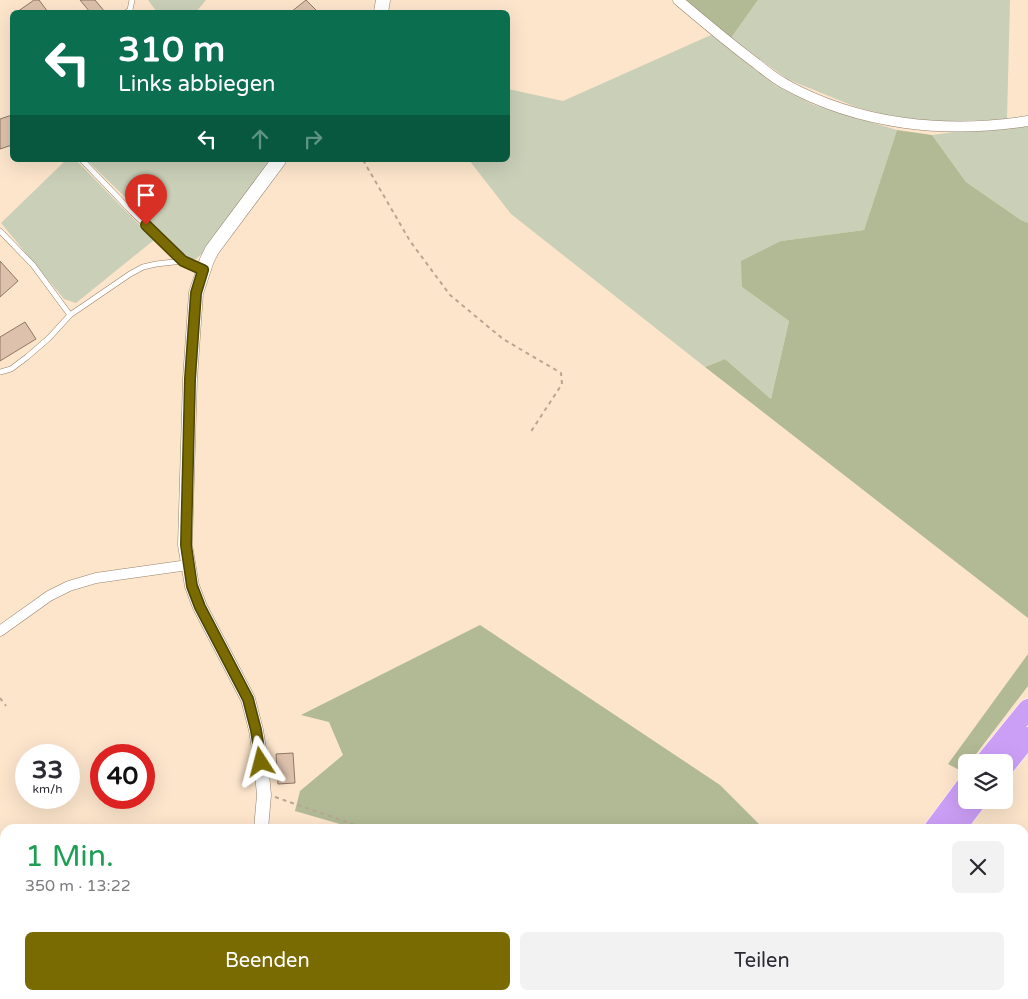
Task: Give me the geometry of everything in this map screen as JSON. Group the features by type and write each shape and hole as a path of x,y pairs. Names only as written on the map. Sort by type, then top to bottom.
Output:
{"highway":[{"path":"991,754 1028,709"},
{"path":"1013,756 1028,737"},
{"path":"938,824 958,797"},
{"path":"959,824 970,809"}],"street":[{"path":"678,0 729,44 784,84 820,101 853,113 886,121 930,127 1008,125 1028,122"},
{"path":"261,824 264,795 259,746 248,699 200,607 192,586 188,565 186,545 190,379 196,293 203,270 212,250 278,162"},
{"path":"0,631 49,596 69,586 96,578 188,565"}],"lane":[{"path":"84,162 183,261 203,270"},
{"path":"0,231 33,265 70,315"},
{"path":"0,372 11,369 27,357 49,338 70,315 130,274 143,267 183,261"}],"path":[{"path":"364,162 410,241 450,295 503,339 561,373 562,384 530,433"},
{"path":"0,698 6,706"},
{"path":"264,795 300,804 354,824"}],"green space":[{"path":"148,0 206,0 198,10 156,10"},
{"path":"685,0 758,0 731,38"},
{"path":"758,0 1010,0 1007,118 1008,124 1028,121 1028,223 966,182 932,135 1004,125 928,121 890,116 856,107 787,79 731,38"},
{"path":"711,35 776,86 814,105 897,130 864,230 781,241 742,287 789,321 771,399 725,359 705,367 511,214 471,162 510,162 510,89 563,101"},
{"path":"897,130 932,135 966,182 1028,223 1028,618 705,367 725,359 771,399 789,321 742,287 741,261 781,241 864,230"},
{"path":"64,162 78,162 154,240 76,303 64,299 1,223"},
{"path":"89,162 269,162 206,250 196,259 188,259"},
{"path":"480,625 720,785 759,824 340,824 295,811 300,791 343,755 329,722 301,715"},
{"path":"1028,654 1028,686 976,754 958,754 958,769 948,764"}],"building":[{"path":"34,0 39,0 46,10 20,10"},
{"path":"80,0 95,0 103,10 88,10"},
{"path":"306,0 316,10 294,10"},
{"path":"10,116 10,146 0,149 0,119"},
{"path":"0,261 18,281 0,297"},
{"path":"25,322 36,339 0,361 0,337"},
{"path":"293,753 295,783 278,784 276,754"}],"route":[{"path":"146,225 183,261 203,270 196,293 190,379 186,545 188,565 192,586 200,607 248,699 256,730 261,762"}]}
